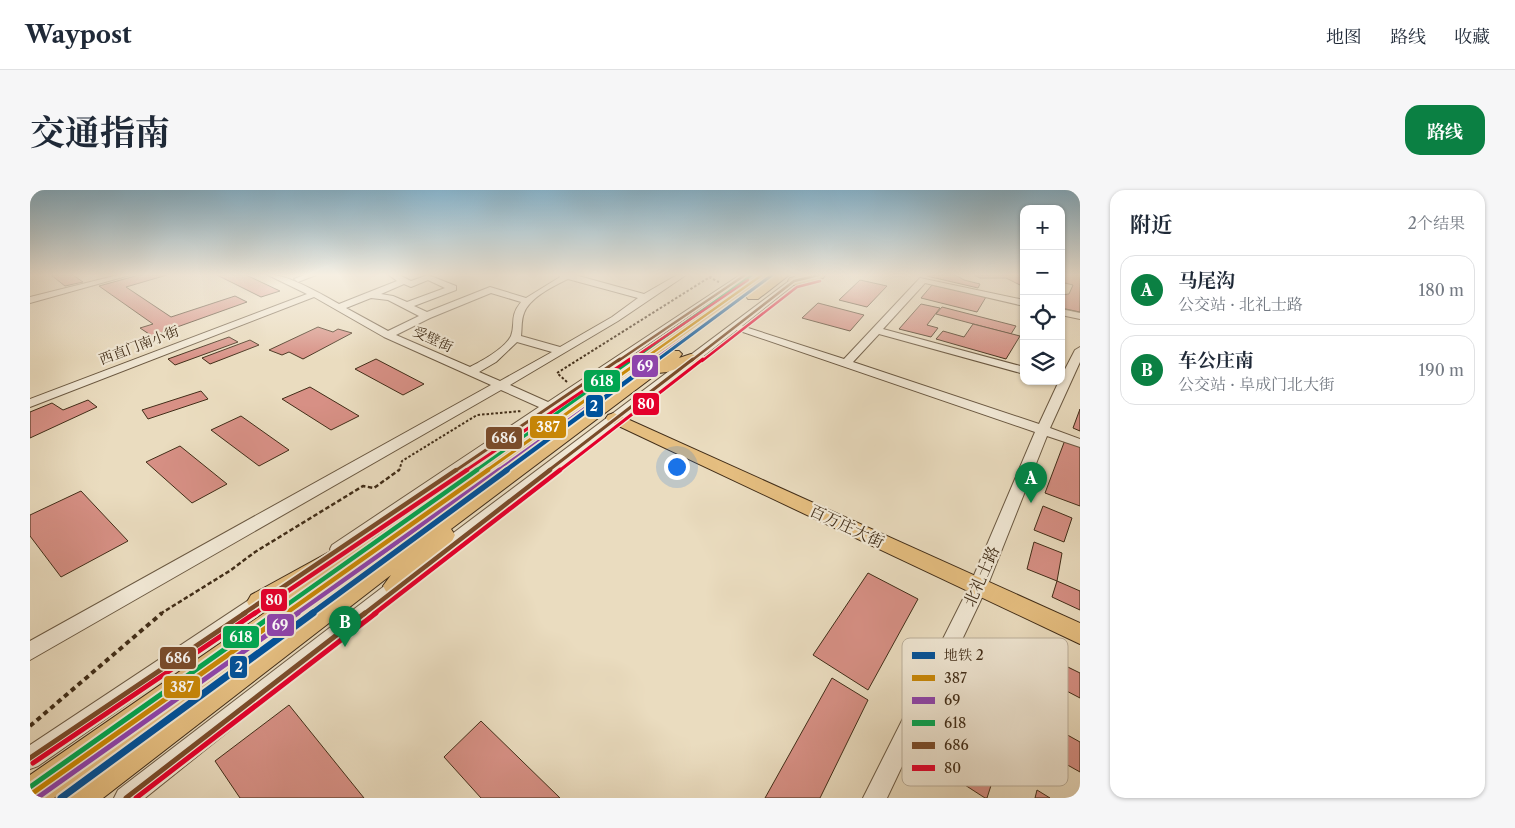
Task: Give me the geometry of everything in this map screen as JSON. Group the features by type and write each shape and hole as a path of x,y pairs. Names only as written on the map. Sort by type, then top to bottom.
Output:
{"highway":[{"path":"710,311 712,303"},
{"path":"76,798 475,489 721,303"},
{"path":"30,795 475,489 753,303"},
{"path":"646,375 691,359"},
{"path":"396,586 475,489"},
{"path":"260,602 475,489"}],"main road":[{"name":"百万庄大街","path":"614,418 1080,634"}],"street":[{"name":"西直门南小街","path":"30,398 276,303"},
{"name":"西直门南小街","path":"30,403 277,303"},
{"name":"受壁街","path":"330,303 388,335 543,405"},
{"path":"338,308 350,303"},
{"path":"401,303 427,316"},
{"path":"406,306 413,303"},
{"path":"388,335 458,303"},
{"path":"470,372 492,360 514,338 519,324 518,314 525,303"},
{"path":"30,652 561,351 615,319 635,303"},
{"path":"30,758 260,602 543,405 694,303"},
{"path":"126,798 760,303"},
{"path":"846,363 901,303"},
{"path":"1065,313 1080,316"},
{"path":"741,329 1080,443"},
{"path":"876,330 1020,370"},
{"path":"514,338 561,351"},
{"name":"北礼士路","path":"1065,375 1080,350"},
{"name":"北礼士路","path":"953,638 978,587 1044,431 1060,385"},
{"name":"北礼士路","path":"875,798 902,743"}],"path":[{"path":"30,726 154,618 231,570 255,552 363,486 374,488 399,471 402,461 478,415 525,411 543,405 568,383 557,373 667,303"}],"building":[{"path":"124,303 151,303 171,317 213,303 243,303 152,336 140,328 153,324"},
{"path":"818,303 864,315 850,331 802,318"},
{"path":"852,303 870,303 867,307"},
{"path":"942,303 982,303 977,312"},
{"path":"1065,303 1080,303 1080,312 1065,309"},
{"path":"921,304 940,308 927,325 938,328 931,337 899,329"},
{"path":"942,307 1016,326 1011,334 936,314"},
{"path":"973,324 1020,336 1006,359 936,339 943,331 964,337"},
{"path":"318,327 333,332 338,329 352,333 303,359 289,352 282,355 269,350"},
{"path":"229,337 238,342 175,365 168,359"},
{"path":"250,340 259,345 210,364 202,358"},
{"path":"376,359 424,384 403,395 355,369"},
{"path":"310,387 359,416 331,430 282,399"},
{"path":"201,391 208,399 148,419 142,410"},
{"path":"88,400 97,407 30,438 30,412 52,403 63,410"},
{"path":"1080,409 1080,431 1073,428"},
{"path":"241,416 289,450 259,466 211,430"},
{"path":"1065,440 1080,445 1080,506 1045,493"},
{"path":"180,446 227,484 192,503 146,462"},
{"path":"81,491 128,541 61,577 30,536 30,515"},
{"path":"1043,506 1072,518 1064,542 1034,530"},
{"path":"1034,542 1062,553 1057,581 1027,569"},
{"path":"868,573 918,599 868,690 813,655"},
{"path":"1057,581 1080,591 1080,610 1052,597"},
{"path":"1068,667 1080,673 1080,698 1068,692"},
{"path":"832,678 868,700 820,798 765,798"},
{"path":"289,705 364,798 240,798 215,761"},
{"path":"481,721 560,798 481,798 444,757"},
{"path":"1068,735 1080,742 1080,772 1068,765"},
{"path":"966,786 991,786 987,798"},
{"path":"1037,790 1050,798 1035,798"}],"metro line":[{"name":"2","path":"61,798 733,303"}],"transit line":[{"name":"686","path":"30,758 703,303"},
{"name":"618","path":"30,787 712,303"},
{"name":"80","path":"33,763 713,303"},
{"name":"387","path":"30,795 722,303"},
{"name":"69","path":"37,798 733,303"},
{"name":"686","path":"126,798 765,303"},
{"name":"80","path":"136,798 776,303"}],"place":[{"name":"马尾沟","path":"1031,503"},
{"name":"车公庄南","path":"345,647"}]}
